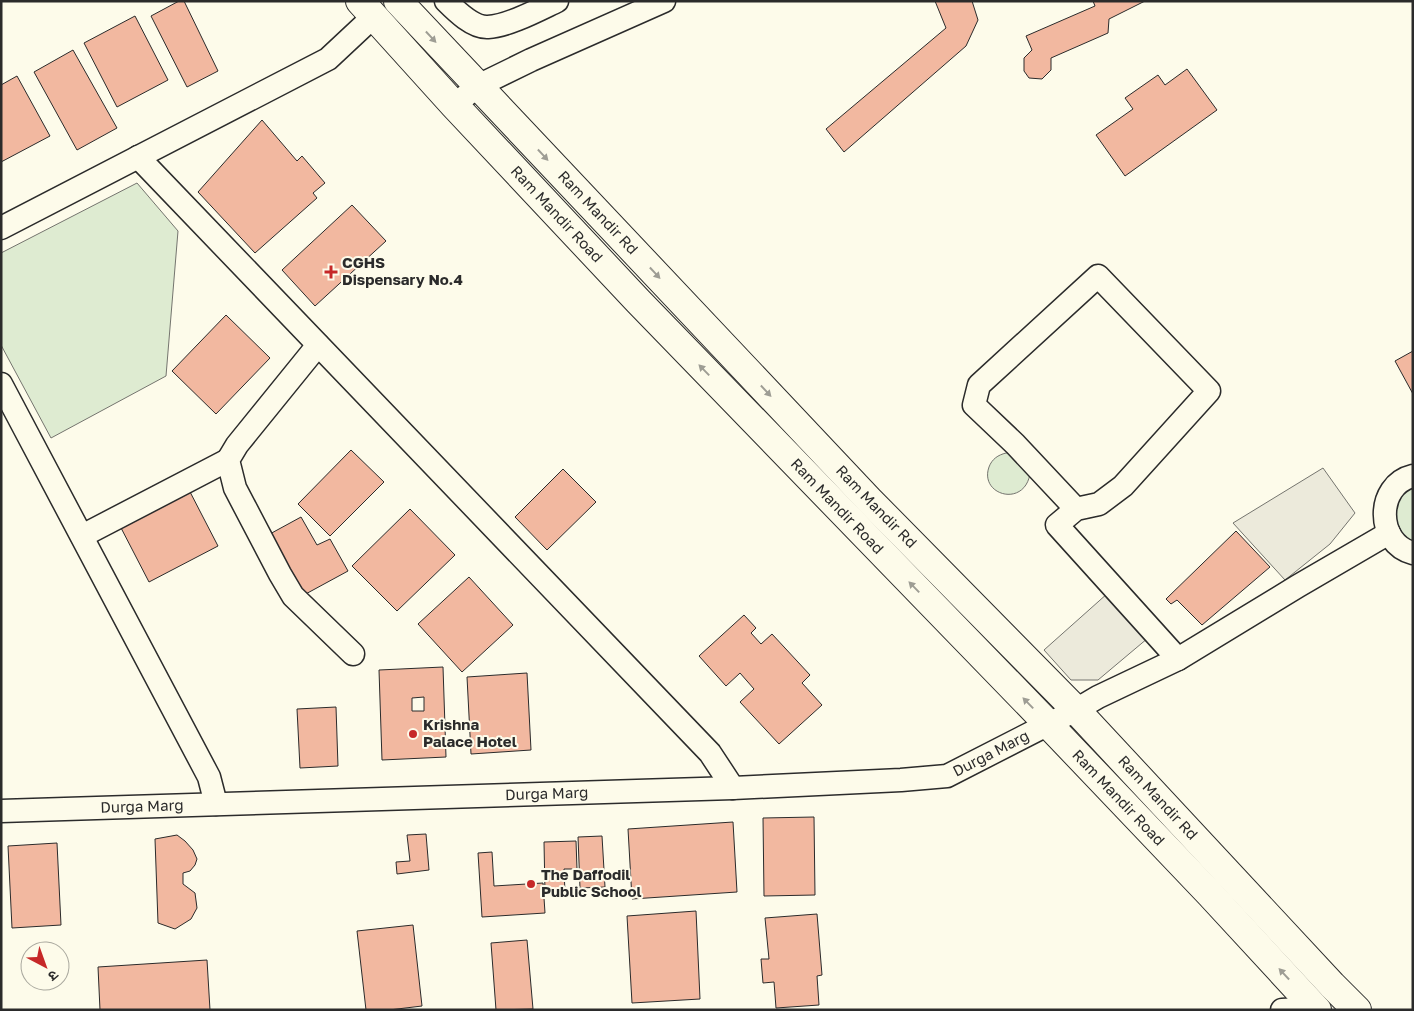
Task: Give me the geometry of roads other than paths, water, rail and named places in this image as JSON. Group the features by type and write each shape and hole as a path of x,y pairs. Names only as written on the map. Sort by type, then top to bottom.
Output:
{"main road":[{"name":"Ram Mandir Rd","path":"398,1 869,500 1076,710 1325,977 1336,1008"},
{"name":"Ram Mandir Road","path":"367,9 454,105 638,301 1210,894 1336,1008"}],"street":[{"path":"446,1 455,11 471,22 486,27 504,24 557,1"},
{"path":"454,105 478,86 531,60 664,1"},
{"path":"1,228 328,59 367,9"},
{"path":"138,157 710,753 733,788"},
{"path":"1076,509 1015,444 974,405 979,385 1098,276 1209,391 1123,486 1099,504 1076,509 1057,525 1178,658"},
{"path":"82,536 228,460 237,445 318,345"},
{"path":"1,384 209,777 216,804"},
{"path":"228,460 235,488 293,596 353,654"},
{"path":"1412,554 1397,545 1388,533 1385,526 1384,512 1387,498 1395,486 1413,476"},
{"name":"Durga Marg","path":"1,812 733,788 947,776 1098,697 1178,658 1388,533"},
{"path":"1282,1010 1336,1008"}],"place":[{"name":"CGHS Dispensary No.4","path":"331,272"},
{"name":"Krishna Palace Hotel","path":"413,734"},
{"name":"The Daffodil Public School","path":"531,884"}]}
